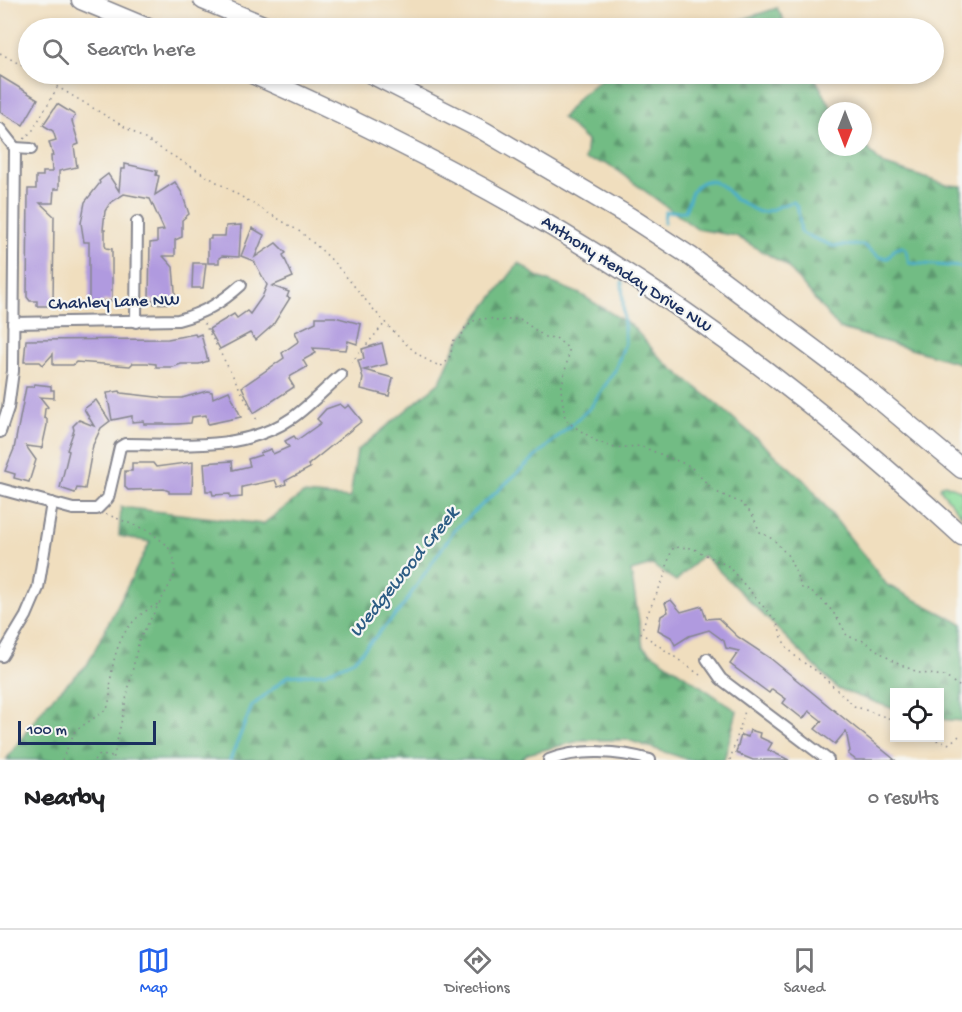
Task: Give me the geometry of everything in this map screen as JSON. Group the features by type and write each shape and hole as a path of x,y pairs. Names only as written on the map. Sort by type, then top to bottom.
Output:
{"highway":[{"path":"81,0 124,18"},
{"path":"203,0 245,18"},
{"path":"214,0 248,18"},
{"name":"Anthony Henday Drive NW","path":"274,84 387,136 540,219 636,279 723,339 856,441 962,536"},
{"path":"391,84 483,131 690,255 863,386 962,469"}],"street":[{"path":"0,129 15,148 13,371 0,432"},
{"path":"15,148 31,149"},
{"path":"136,322 137,222"},
{"name":"Chahley Lane NW","path":"13,323 178,320 203,313 224,300 241,285"},
{"path":"0,489 73,509 98,509 108,498 120,447 125,444 216,444 252,438 292,419 341,375"},
{"path":"2,656 38,588 52,503"},
{"path":"706,659 721,679 828,760"},
{"path":"549,760 564,756 601,753 630,755 650,760"}],"path":[{"path":"0,53 18,63"},
{"path":"53,84 303,233 335,263 385,322 428,363 441,366 452,354 452,341 461,338 464,329 475,320 520,319 545,337 556,338 569,349 561,390 565,418 569,423 575,425 582,434 615,448 640,446 690,466 714,491 741,503 752,514 760,532 774,540 789,557 802,588 810,590 837,617 847,636 864,641 894,662 920,673 944,676 962,688"},
{"path":"15,148 33,129 58,87"},
{"path":"351,363 385,322"},
{"path":"204,323 258,422"},
{"path":"94,760 100,754 114,758 139,640 175,575 174,558 167,545 149,531 115,519 98,509"},
{"path":"700,675 641,633 674,547 683,546 728,566 776,621 785,645 798,659 818,672 834,691 854,706 890,719"},
{"path":"62,760 75,731 107,709 115,658 129,626 135,617 159,604"},
{"path":"730,760 748,699"},
{"path":"942,742 948,744 962,734"}],"green space":[{"path":"777,8 782,18 747,18"},
{"path":"595,84 818,84 828,102 818,102 818,156 872,156 872,153 882,164 947,185 962,186 962,364 839,328 786,265 736,236 697,229 608,164 585,160 587,141 562,118 580,96"},
{"path":"519,263 538,277 580,294 632,326 662,360 717,404 807,483 887,585 962,624 962,721 944,719 944,688 890,688 890,708 838,689 703,555 676,581 652,565 631,571 643,647 737,711 724,760 689,760 628,740 583,740 527,754 521,760 6,760 47,703 87,665 150,542 119,536 121,507 263,524 303,494 350,498 357,451 440,382 456,345"},
{"path":"945,484 962,491 962,516 940,489 941,485"}],"building":[{"path":"0,76 38,99 23,125 0,112"},
{"path":"57,104 75,115 72,121 79,144 74,146 77,167 59,171 59,189 54,189 53,203 40,203 54,216 53,306 37,306 37,301 30,301 27,297 28,189 36,189 36,176 43,176 43,172 52,172 51,156 53,156 49,142 56,140 53,131 43,125"},
{"path":"125,164 157,171 156,175 159,176 155,195 175,182 182,193 189,214 182,220 182,237 175,240 175,256 163,256 173,267 176,303 154,304 154,300 149,300 150,243 157,242 157,231 164,230 150,199 124,194 110,203 105,211 103,230 105,230 105,245 106,248 112,249 112,301 103,301 103,306 89,305 89,242 84,242 81,223 85,202 100,183 99,181 108,174 119,191 121,169 125,169"},
{"path":"241,225 239,257 222,256 219,258 219,263 208,263 208,239 211,239 211,236 225,236 226,226"},
{"path":"252,228 264,235 255,257 276,243 286,253 283,255 293,277 272,286 289,292 287,297 290,298 273,325 256,340 250,333 220,349 209,329 234,314 237,318 247,311 250,314 267,285 254,261 241,256"},
{"path":"193,263 206,263 203,288 192,288"},
{"path":"316,317 335,317 361,324 357,344 348,341 346,350 313,348 316,353 303,360 307,367 289,379 294,387 254,413 242,387 284,358 282,353 299,341 295,332 316,322"},
{"path":"195,334 196,336 201,334 208,361 199,364 156,367 156,364 147,363 133,363 130,366 76,362 73,365 53,365 53,354 43,365 40,362 24,362 26,340 168,339"},
{"path":"382,343 387,364 364,370 393,378 389,396 361,389 363,378 358,360 364,359 362,349"},
{"path":"34,384 51,386 51,390 54,390 54,398 40,397 48,407 45,409 44,418 47,419 47,425 42,448 26,446 36,460 29,482 14,478 15,474 5,471 14,449 26,387 33,387"},
{"path":"120,391 121,393 165,398 182,398 207,391 212,392 213,398 229,391 241,417 208,424 206,415 192,417 191,423 177,424 132,422 132,416 112,420 107,393"},
{"path":"96,400 110,421 101,428 93,445 85,489 77,488 75,493 60,488 69,451 67,450 74,430 73,426 79,420 94,426 84,409"},
{"path":"340,404 345,408 349,405 362,421 308,465 310,468 285,481 286,484 278,487 275,480 242,487 242,497 230,498 230,494 213,495 212,491 206,491 204,463 232,461 233,470 250,466 248,459 271,449 273,454 289,447 285,441 294,436 297,440 321,423 317,419 326,409"},
{"path":"193,462 192,493 169,493 164,489 128,490 125,487 125,471 132,471 132,463 153,463 156,467"},
{"path":"671,600 681,612 702,606 706,619 718,618 738,637 770,658 895,760 856,760 848,754 850,751 846,731 835,744 815,729 822,721 809,711 803,719 783,703 786,699 772,689 769,693 730,664 739,651 726,648 724,641 709,630 689,636 675,645 671,637 658,630 661,616 668,612 665,603"},
{"path":"750,730 760,733 759,737 772,743 768,750 789,760 753,760 736,753 741,735 748,737"}],"waterway":[{"name":"Wedgewood Creek","path":"664,223 665,212 685,211 697,185 709,181 720,185 735,200 758,212 769,211 794,202 798,209 801,233 833,246 863,245 879,257 888,258 895,249 902,247 906,249 909,263 962,267"},
{"name":"Wedgewood Creek","path":"230,760 252,706 288,676 325,673 354,660 400,610 455,529 591,407 615,370 625,343 622,282"}]}
